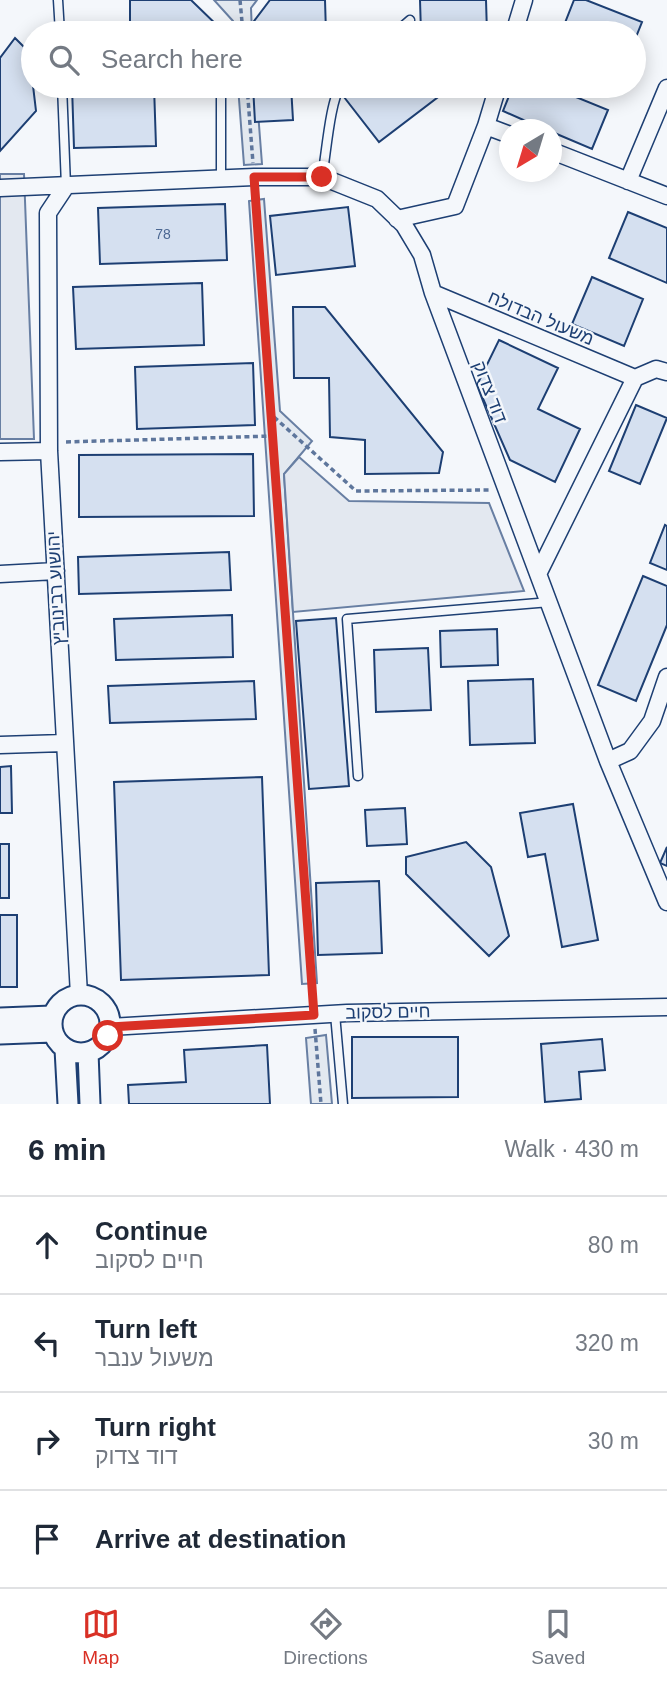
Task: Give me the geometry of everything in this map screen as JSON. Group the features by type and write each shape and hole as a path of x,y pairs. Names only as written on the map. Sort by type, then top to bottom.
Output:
{"street":[{"path":"518,21 524,0"},
{"path":"628,181 667,88"},
{"path":"397,219 455,206 494,98"},
{"path":"486,126 499,131"},
{"path":"562,155 667,196"},
{"name":"דוד צדוק","path":"0,188 221,178 322,177 377,199 404,225 422,256 433,293 608,761 667,902"},
{"name":"יהושוע רבינוביץ","path":"65,186 48,213 49,447 79,995"},
{"name":"משעול הבדולח","path":"433,293 635,377"},
{"path":"539,572 635,377 656,369 667,372"},
{"path":"0,452 49,447"},
{"path":"0,574 55,571"},
{"path":"608,761 630,751 652,721 667,677"},
{"path":"0,745 64,743"},
{"path":"79,995 89,996 105,1008 109,1017 110,1027 103,1043 88,1052 65,1049 57,1041 52,1024 62,1001 79,995"},
{"name":"חיים לסקוב","path":"110,1027 335,1014 667,1007"},
{"path":"0,1018 52,1024"},
{"path":"0,1034 52,1024"},
{"path":"65,1049 68,1104"},
{"path":"88,1052 90,1104"}],"lane":[{"path":"58,0 59,21"},
{"path":"62,98 65,186"},
{"path":"221,98 221,178"},
{"path":"322,177 336,98"},
{"path":"358,776 347,619 550,602"},
{"path":"335,1014 343,1104"}],"path":[{"path":"240,0 242,21"},
{"path":"248,98 321,1104"},
{"path":"272,416 356,491 507,490"},
{"path":"49,447 274,436"}],"shaded area":[{"path":"214,0 257,0 251,8 252,21 233,21"},
{"path":"239,98 257,98 262,164 244,165"},
{"path":"0,174 24,174 34,439 0,439"},
{"path":"264,199 280,411 312,441 284,474 317,983 302,984 249,201"},
{"path":"299,457 349,501 489,503 524,591 293,612 284,474"},
{"path":"326,1035 332,1104 311,1104 306,1038"}],"building":[{"path":"130,0 191,0 213,21 130,21"},
{"path":"270,0 325,0 326,21 254,21"},
{"path":"420,0 486,0 487,21 421,21"},
{"path":"574,0 586,0 639,21 566,21"},
{"path":"15,38 21,44 21,98 34,98 36,111 0,151 0,58"},
{"path":"72,98 154,98 156,146 74,148"},
{"path":"254,98 292,98 293,120 255,122"},
{"path":"345,98 437,98 379,142"},
{"path":"508,98 578,98 608,110 592,149 562,136 562,119 521,119 503,111"},
{"path":"225,204 227,260 100,264 98,208"},
{"path":"348,207 355,266 276,275 270,216"},
{"path":"628,212 667,228 667,283 609,258"},
{"path":"592,277 643,299 624,346 572,324"},
{"path":"202,283 204,345 76,349 73,287"},
{"path":"293,307 325,307 443,452 439,473 365,474 365,440 330,437 329,378 294,378"},
{"path":"499,340 558,368 538,409 580,429 555,482 510,460 477,385"},
{"path":"253,363 255,425 137,429 135,367"},
{"path":"636,405 667,418 640,484 609,471"},
{"path":"253,454 254,516 79,517 79,455"},
{"path":"665,525 667,526 667,570 650,563"},
{"path":"229,552 231,590 79,594 78,557"},
{"path":"643,576 667,586 667,625 636,701 598,685"},
{"path":"232,615 233,657 116,660 114,619"},
{"path":"336,618 349,786 309,789 296,621"},
{"path":"497,629 498,665 441,667 440,631"},
{"path":"428,648 431,710 376,712 374,650"},
{"path":"533,679 535,743 470,745 468,681"},
{"path":"254,681 256,719 110,723 108,686"},
{"path":"11,766 12,813 0,813 0,767"},
{"path":"262,777 269,975 121,980 114,782"},
{"path":"573,804 598,940 562,947 545,854 528,857 520,813"},
{"path":"405,808 407,844 367,846 365,810"},
{"path":"466,842 491,867 509,936 489,956 406,874 406,857"},
{"path":"0,844 9,844 9,898 0,898"},
{"path":"667,847 667,866 660,863"},
{"path":"379,881 382,953 318,955 316,883"},
{"path":"0,915 17,915 17,987 0,987"},
{"path":"352,1037 458,1037 458,1097 352,1098"},
{"path":"602,1039 605,1070 579,1072 581,1099 545,1102 541,1044"},
{"path":"267,1045 270,1104 129,1104 128,1085 186,1082 184,1050"}],"route":[{"path":"108,1036 110,1027 314,1015 254,177 322,177"}]}
